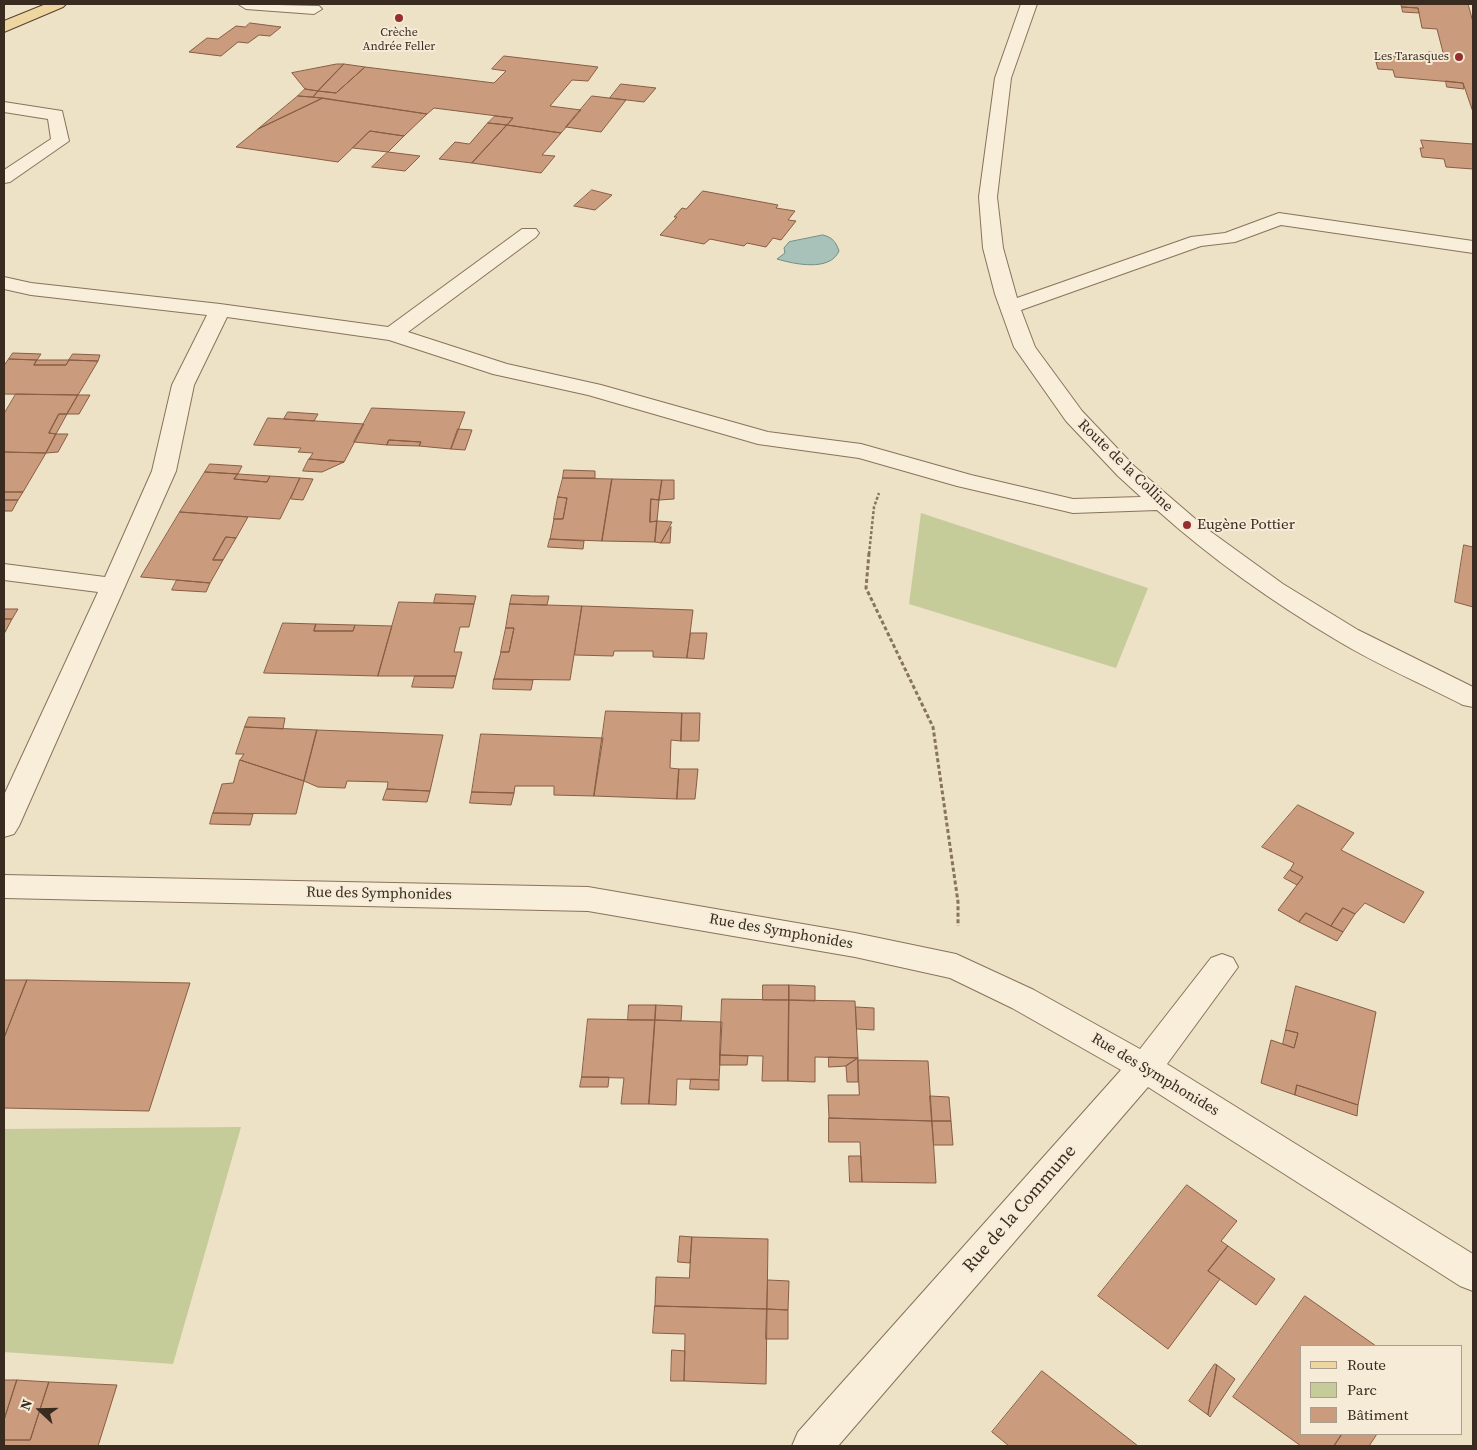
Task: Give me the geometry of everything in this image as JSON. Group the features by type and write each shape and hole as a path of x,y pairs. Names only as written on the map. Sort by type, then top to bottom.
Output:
{"main road":[{"path":"4,27 58,4"}],"street":[{"path":"246,4 314,9"},
{"name":"Route de la Colline","path":"1029,4 1003,78 988,197 993,248 1010,308 1025,347 1074,416 1126,471 1198,534 1274,590 1349,636 1473,698"},
{"path":"4,107 56,115 60,141 4,178"},
{"path":"1010,308 1198,241 1228,238 1279,219 1473,247"},
{"path":"392,334 529,233"},
{"path":"4,283 31,289 220,310 392,334 493,367 592,390 766,439 861,452 965,482 1073,506 1162,503"},
{"path":"4,826 164,471 183,385 220,310"},
{"path":"4,572 113,586"},
{"name":"Rue des Symphonides","path":"4,886 588,899 855,945 956,967 1023,999 1144,1066 1473,1274"},
{"name":"Rue de la Commune","path":"812,1446 1162,1047 1222,967"}],"path":[{"path":"890,460 874,507 866,588 932,727 958,902 956,967"}],"green space":[{"path":"921,513 1148,588 1116,668 909,604"},
{"path":"241,1127 173,1364 4,1352 4,1129"}],"water":[{"path":"823,235 833,240 839,251 828,262 811,265 777,259 785,253 784,248 789,242"}],"building":[{"name":"Les Tarasques","path":"1401,4 1468,4 1473,22 1473,112 1463,83 1395,77 1393,70 1378,69 1376,62 1379,62 1379,55 1445,60 1437,29 1422,28 1418,8 1402,7"},
{"path":"1402,7 1418,8 1419,13 1403,12"},
{"path":"250,23 281,27 270,36 259,35 248,43 238,42 221,56 189,52 207,38 218,39 236,26 245,27"},
{"path":"1429,52 1444,54 1445,60 1430,59"},
{"path":"504,56 598,67 588,81 572,80 550,106 581,110 561,133 507,125 513,118 434,108 427,114 313,97 318,91 336,93 365,67 494,83 506,71 492,69"},
{"path":"344,64 318,91 305,89 292,73"},
{"path":"344,64 365,67 336,93 318,91"},
{"path":"1446,81 1463,83 1464,89 1447,87"},
{"path":"621,84 656,88 644,102 610,98"},
{"path":"305,89 318,91 313,97 298,96"},
{"path":"298,96 323,98 258,129"},
{"path":"592,96 626,100 601,132 566,127"},
{"path":"323,98 427,114 404,136 370,131 338,162 236,147 258,129"},
{"path":"495,116 513,118 507,125 488,123"},
{"path":"488,123 507,125 472,163 439,159 455,142 469,144"},
{"path":"507,125 561,133 542,155 555,156 541,173 472,163"},
{"path":"370,131 404,136 388,152 353,148"},
{"path":"1421,140 1473,144 1473,169 1446,167 1444,159 1422,157 1420,148 1423,148"},
{"path":"388,152 420,156 405,171 372,167"},
{"path":"592,190 612,195 595,210 574,206"},
{"path":"703,191 778,205 776,208 795,211 788,220 796,221 781,240 773,238 766,247 747,243 744,246 710,239 704,244 660,235 677,217 674,217 682,208 686,209"},
{"path":"13,353 41,354 37,360 9,359"},
{"path":"73,354 100,355 98,361 69,360"},
{"path":"9,359 37,360 34,365 66,365 69,360 98,361 78,395 4,394 4,366"},
{"path":"37,360 69,360 66,365 34,365"},
{"path":"16,394 78,395 67,414 59,414 49,433 56,434 46,453 4,452 4,414"},
{"path":"78,395 90,395 79,414 67,414"},
{"path":"372,408 465,412 451,449 419,446 421,442 389,440 387,445 354,442"},
{"path":"288,412 318,414 314,421 284,419"},
{"path":"59,414 67,414 56,434 49,433"},
{"path":"268,418 364,424 344,462 309,459 313,453 298,452 301,448 254,445"},
{"path":"458,429 472,430 465,450 451,449"},
{"path":"56,434 68,434 58,452 46,453"},
{"path":"389,440 421,442 419,446 387,445"},
{"path":"4,452 46,453 23,492 4,492"},
{"path":"309,459 344,462 322,472 303,471"},
{"path":"210,464 242,466 238,474 205,472"},
{"path":"564,470 595,471 595,478 563,478"},
{"path":"205,472 238,474 234,479 267,482 270,476 300,478 280,519 180,512"},
{"path":"238,474 270,476 267,482 234,479"},
{"path":"300,478 313,479 303,500 291,499"},
{"path":"563,478 612,479 602,541 550,539 554,519 563,519 567,498 558,497"},
{"path":"612,479 662,480 659,500 651,499 650,522 657,521 655,542 602,541"},
{"path":"662,480 674,480 674,499 659,500"},
{"path":"4,492 23,492 18,500 4,500"},
{"path":"558,497 567,498 563,519 554,519"},
{"path":"651,499 659,500 657,521 650,522"},
{"path":"4,500 18,500 12,511 4,511"},
{"path":"180,512 248,517 236,538 226,537 213,560 223,560 210,583 141,577"},
{"path":"657,521 672,522 661,543 655,542"},
{"path":"671,527 670,543 661,543"},
{"path":"226,537 236,538 223,560 213,560"},
{"path":"550,539 584,541 583,549 548,547"},
{"path":"1464,545 1473,547 1473,607 1455,602"},
{"path":"177,580 210,583 206,592 172,590"},
{"path":"436,594 476,596 474,604 434,603"},
{"path":"512,595 549,596 547,605 510,604"},
{"path":"399,602 474,604 469,627 460,627 454,652 462,652 456,676 378,676"},
{"path":"510,604 582,606 570,680 494,679 501,652 509,652 514,628 506,628"},
{"path":"582,606 693,610 687,658 653,657 653,651 614,651 613,656 575,655"},
{"path":"4,609 18,609 12,619 4,619"},
{"path":"4,619 12,619 4,634"},
{"path":"283,623 316,624 314,631 353,631 355,625 392,626 378,676 264,673"},
{"path":"316,624 355,625 353,631 314,631"},
{"path":"506,628 514,628 509,652 501,652"},
{"path":"691,633 707,633 704,659 687,658"},
{"path":"415,676 456,676 453,688 412,687"},
{"path":"494,679 533,680 531,690 493,689"},
{"path":"606,711 682,713 681,741 671,740 670,768 679,769 677,799 594,796"},
{"path":"682,713 700,713 699,741 681,741"},
{"path":"249,717 285,718 283,729 245,727"},
{"path":"245,727 317,730 304,781 240,760 244,754 236,754"},
{"path":"317,730 443,735 430,791 387,789 388,782 347,781 345,788 318,787 304,781"},
{"path":"481,734 603,738 594,796 554,795 554,786 515,786 514,793 472,792"},
{"path":"240,760 304,781 296,814 213,813 222,784 233,783"},
{"path":"679,769 698,769 695,799 677,799"},
{"path":"387,789 430,791 427,802 383,800"},
{"path":"472,792 514,793 511,805 470,803"},
{"path":"1298,805 1354,833 1341,850 1424,892 1404,923 1365,903 1355,914 1343,908 1331,926 1306,913 1299,922 1278,910 1303,877 1290,870 1294,863 1262,847"},
{"path":"213,813 253,814 250,825 210,824"},
{"path":"1290,870 1303,877 1297,885 1284,878"},
{"path":"1343,908 1355,914 1343,932 1331,926"},
{"path":"1306,913 1343,932 1337,941 1299,922"},
{"path":"4,980 27,980 4,1038"},
{"path":"27,980 190,983 149,1111 4,1108 4,1038"},
{"path":"763,985 789,985 789,1000 763,1000"},
{"path":"789,985 815,986 815,1001 789,1000"},
{"path":"1296,986 1376,1012 1358,1105 1297,1085 1295,1095 1261,1083 1271,1040 1294,1048 1298,1033 1286,1030"},
{"path":"722,999 789,1000 788,1081 762,1081 763,1056 720,1055"},
{"path":"789,1000 855,1001 858,1058 815,1057 815,1082 788,1081"},
{"path":"629,1005 656,1005 655,1020 628,1020"},
{"path":"656,1005 682,1006 681,1021 655,1020"},
{"path":"856,1007 874,1008 874,1030 857,1029"},
{"path":"588,1019 655,1020 649,1104 621,1104 624,1078 582,1077"},
{"path":"655,1020 722,1022 719,1080 677,1079 676,1105 649,1104"},
{"path":"1286,1030 1298,1033 1294,1048 1283,1044"},
{"path":"720,1055 748,1056 747,1065 720,1065"},
{"path":"829,1057 858,1058 846,1066 829,1067"},
{"path":"858,1058 858,1082 847,1082 846,1066"},
{"path":"858,1060 928,1061 932,1121 829,1118 828,1095 859,1095"},
{"path":"582,1077 609,1077 608,1087 580,1087"},
{"path":"691,1079 719,1080 719,1090 690,1089"},
{"path":"1297,1085 1358,1105 1357,1116 1295,1095"},
{"path":"930,1096 949,1097 951,1121 932,1121"},
{"path":"829,1118 932,1121 936,1183 862,1182 860,1142 829,1142"},
{"path":"932,1121 951,1121 953,1145 934,1145"},
{"path":"849,1156 861,1156 862,1182 850,1182"},
{"path":"1187,1185 1237,1221 1221,1241 1228,1246 1208,1271 1220,1279 1168,1349 1098,1296"},
{"path":"680,1236 692,1237 690,1263 678,1262"},
{"path":"692,1237 768,1239 767,1309 655,1306 656,1277 689,1278"},
{"path":"1228,1246 1275,1279 1256,1305 1208,1271"},
{"path":"768,1280 789,1281 788,1310 767,1309"},
{"path":"1305,1296 1375,1345 1300,1345 1300,1435 1341,1435 1334,1446 1301,1446 1233,1397"},
{"path":"655,1306 767,1309 766,1384 684,1381 685,1334 653,1333"},
{"path":"767,1309 788,1310 788,1339 766,1339"},
{"path":"672,1350 685,1351 684,1381 671,1381"},
{"path":"1215,1364 1217,1365 1208,1415 1189,1401"},
{"path":"1217,1365 1235,1379 1210,1417 1208,1415"},
{"path":"1042,1371 1138,1446 1009,1446 992,1432"},
{"path":"4,1380 17,1380 4,1420"},
{"path":"17,1380 49,1382 30,1440 4,1440 4,1420"},
{"path":"49,1382 117,1385 98,1446 4,1446 4,1440 30,1440"},
{"path":"1341,1435 1376,1435 1369,1446 1334,1446"}],"place":[{"name":"Crèche Andrée Feller","path":"399,18"},
{"name":"Les Tarasques","path":"1459,57"},
{"name":"Eugène Pottier","path":"1187,525"}]}
